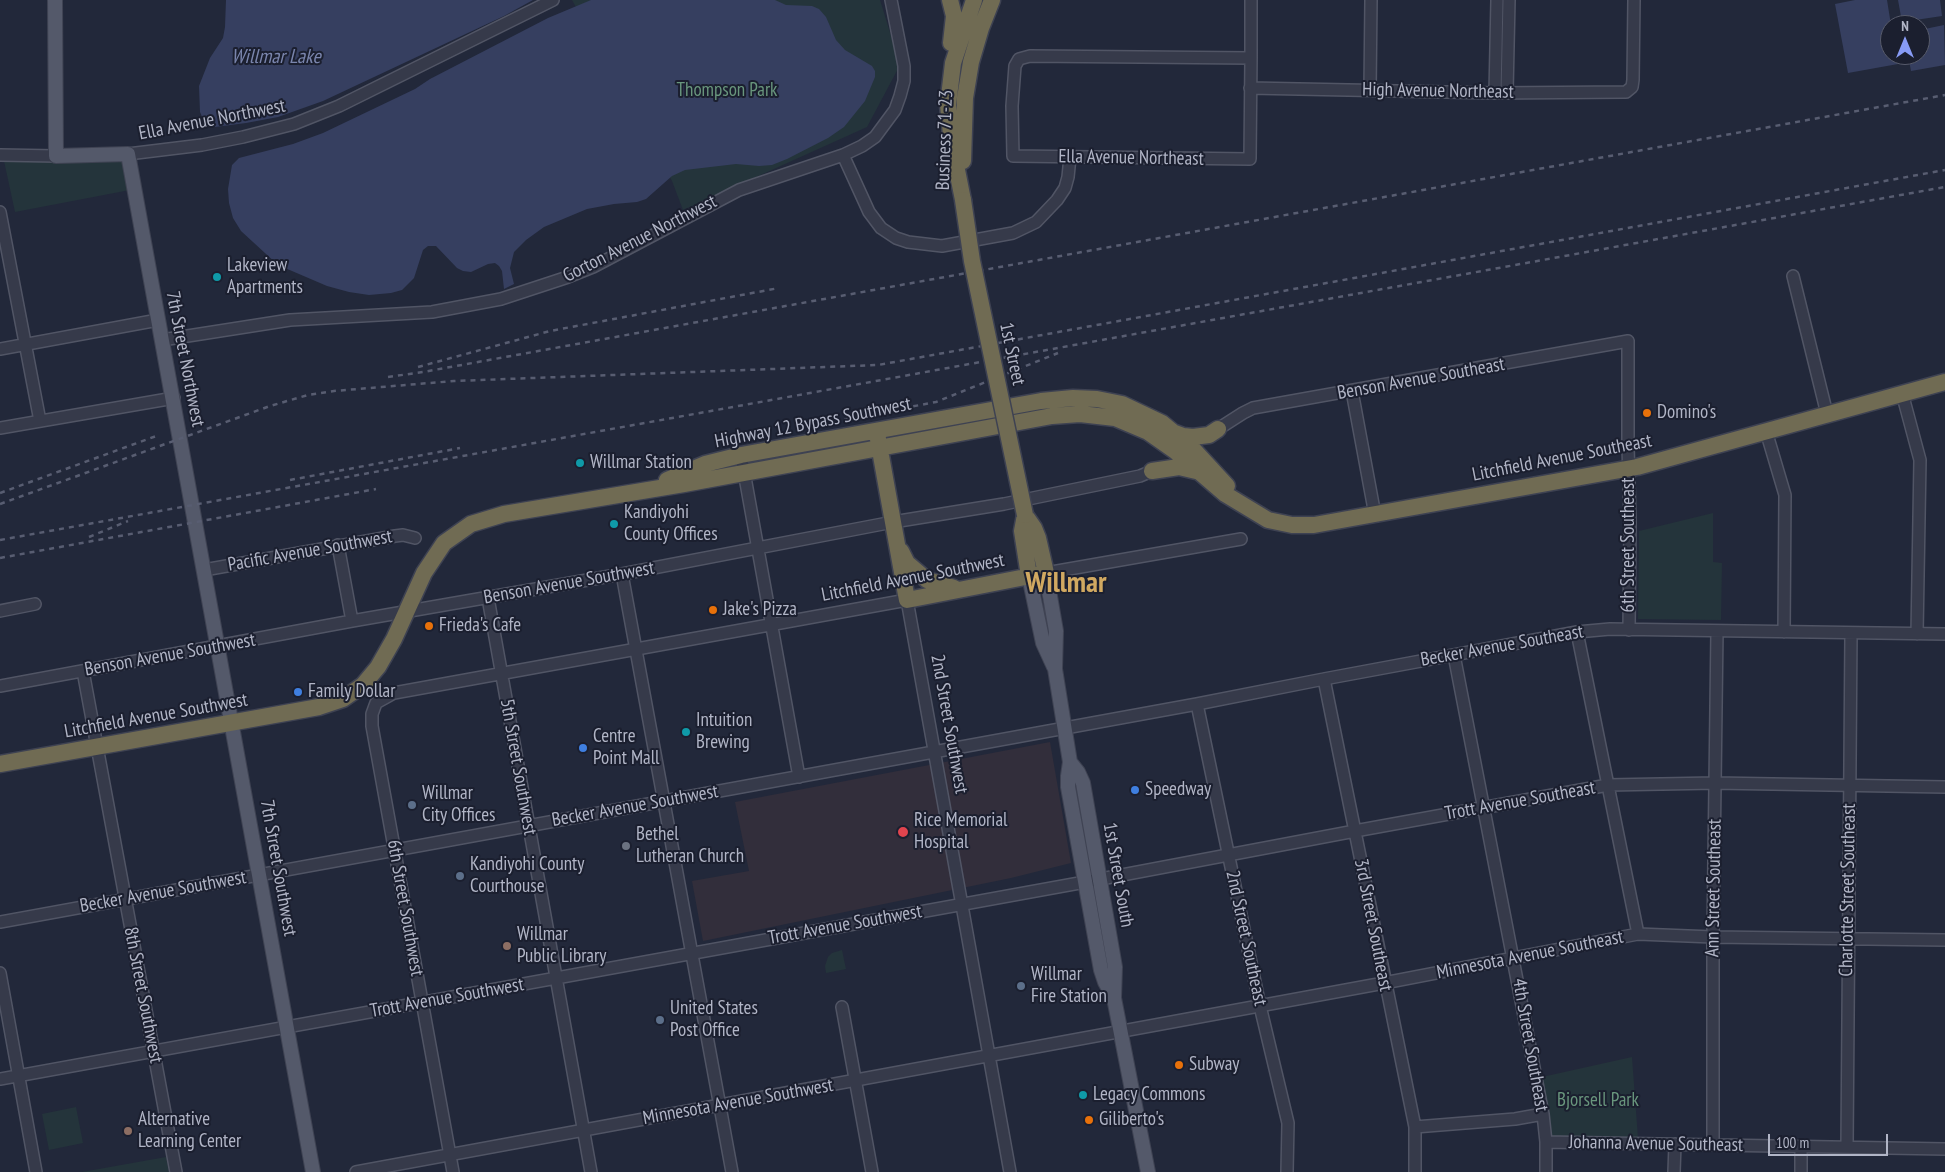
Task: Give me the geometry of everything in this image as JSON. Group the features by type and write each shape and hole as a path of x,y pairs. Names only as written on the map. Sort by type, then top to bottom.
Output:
{"highway":[{"path":"948,105 948,75 954,16 950,0"},
{"name":"Business 71-23","path":"963,200 952,145 948,105 953,63 974,0"},
{"name":"Business 71-23","path":"963,200 964,98 971,62 991,0"},
{"name":"1st Street","path":"963,200 972,261 1022,508 1022,531 1029,576"},
{"name":"Litchfield Avenue Southeast","path":"1158,438 1225,494 1247,508 1268,520 1280,524 1303,526 1375,515 1629,468 1945,382"},
{"name":"Highway 12 Bypass Southwest","path":"640,490 705,464 741,455 1058,399 1097,399 1122,404 1174,432"},
{"name":"Highway 12 Bypass Southwest","path":"319,707 343,699 353,693 372,675 385,655 424,573 437,552 449,539 471,524 504,514 1067,414 1092,414 1127,422 1158,438"},
{"path":"1174,432 1183,436 1193,437 1209,435 1218,430"},
{"name":"2nd Street Southwest","path":"876,431 907,600"},
{"path":"1174,432 1206,462 1247,508"},
{"path":"1152,471 1160,464 1164,454 1158,438"},
{"path":"1152,471 1179,467 1197,471"},
{"name":"1st Street","path":"1022,508 1038,538 1046,573"},
{"path":"894,528 907,563 921,576 940,586 969,589"},
{"name":"Litchfield Avenue Southwest","path":"907,600 1046,573"},
{"name":"Litchfield Avenue Southwest","path":"0,764 319,707"}],"main road":[{"path":"55,0 56,156"},
{"name":"Ella Avenue Northwest","path":"56,156 128,154"},
{"name":"7th Street Northwest","path":"128,154 204,570"},
{"name":"7th Street Southwest","path":"204,570 313,1172"},
{"name":"1st Street South","path":"1046,573 1056,631 1055,669 1070,762 1068,788 1101,970 1114,998"},
{"name":"1st Street South","path":"1029,576 1042,643 1055,669"},
{"name":"1st Street South","path":"1070,762 1078,772 1083,783 1116,967 1114,998 1148,1172"}],"street":[{"name":"Ella Avenue Northwest","path":"128,154 202,145 294,124 339,106 553,0"},
{"name":"Gorton Avenue Northwest","path":"162,340 290,320 432,312 501,298 593,267 739,190 843,155 862,146 875,136 895,110 900,96 904,81 904,66 891,0"},
{"path":"1250,88 1251,0"},
{"path":"1370,90 1371,0"},
{"path":"1497,0 1501,92"},
{"path":"1501,92 1508,0"},
{"name":"High Avenue Northeast","path":"1250,88 1626,92 1632,87 1633,80 1634,0"},
{"name":"Ella Avenue Northeast","path":"1250,88 1250,159 1013,156 1012,106 1015,66 1019,58 1030,56 1251,58"},
{"name":"Ella Avenue Northwest","path":"0,155 56,156"},
{"path":"843,155 869,212 881,228 896,238 908,242 942,246 1013,233 1036,222 1057,200 1065,188 1070,157"},
{"path":"0,212 40,421"},
{"path":"1793,276 1827,414"},
{"path":"0,349 158,320"},
{"name":"Benson Avenue Southeast","path":"1218,430 1254,408 1628,341"},
{"name":"6th Street Southeast","path":"1628,341 1628,630"},
{"path":"1352,391 1375,515"},
{"path":"1902,394 1920,460 1917,634"},
{"path":"0,428 174,398"},
{"path":"1766,431 1785,495 1784,632"},
{"path":"741,455 799,776"},
{"path":"1022,508 1140,476 1152,471"},
{"name":"Benson Avenue Southwest","path":"0,686 758,548 1022,508"},
{"name":"Pacific Avenue Southwest","path":"204,570 403,535 415,538"},
{"path":"1046,573 1241,539"},
{"path":"338,545 352,621"},
{"path":"622,574 732,1172"},
{"name":"5th Street Southwest","path":"488,598 591,1172"},
{"name":"Litchfield Avenue Southwest","path":"376,703 394,693 907,600"},
{"name":"2nd Street Southwest","path":"907,600 1010,1172"},
{"path":"0,610 36,604"},
{"name":"Becker Avenue Southeast","path":"1064,728 1577,632 1628,630 1945,634"},
{"name":"Ann Street Southeast","path":"1713,1145 1712,937 1717,631"},
{"path":"1577,632 1638,934"},
{"name":"Charlotte Street Southeast","path":"1846,1148 1851,633"},
{"name":"4th Street Southeast","path":"1454,655 1543,1114 1546,1142 1546,1172"},
{"name":"8th Street Southwest","path":"83,671 176,1172"},
{"name":"3rd Street Southeast","path":"1324,679 1384,983 1415,1127 1414,1172"},
{"name":"6th Street Southwest","path":"376,703 372,714 372,726 453,1172"},
{"name":"2nd Street Southeast","path":"1196,704 1260,1006 1288,1123 1287,1172"},
{"name":"Becker Avenue Southwest","path":"0,922 1064,728"},
{"name":"Trott Avenue Southeast","path":"1100,880 1228,854 1608,785 1849,784 1945,787"},
{"name":"Trott Avenue Southwest","path":"0,1079 1100,880"},
{"name":"Minnesota Avenue Southeast","path":"1120,1031 1638,934 1712,937 1945,940"},
{"path":"0,973 36,1172"},
{"path":"842,1008 872,1172"},
{"name":"Minnesota Avenue Southwest","path":"356,1172 1120,1031"},
{"path":"1415,1127 1515,1119 1543,1114"},
{"name":"Johanna Avenue Southeast","path":"1546,1142 1945,1149"},
{"path":"1674,1172 1675,1144"},
{"path":"1801,1147 1801,1172"}],"shaded area":[{"name":"Rice Memorial Hospital","path":"1050,742 1071,863 1011,878 703,941 692,881 749,871 735,802"}],"green space":[{"name":"Thompson Park","path":"572,0 880,0 900,65 867,127 683,210 672,181"},
{"path":"125,158 130,190 15,212 4,161"},
{"path":"1713,513 1713,562 1722,563 1721,620 1638,619 1639,531"},
{"path":"842,950 846,969 826,973 825,966 828,957 832,953"},
{"name":"Bjorsell Park","path":"1632,1057 1638,1138 1551,1137 1542,1077"},
{"path":"76,1107 83,1143 49,1150 42,1114"},
{"path":"166,1157 169,1172 82,1172"}],"water":[{"name":"Willmar Lake","path":"226,0 533,0 504,16 323,101 278,117 215,127 203,119 200,112 199,86 210,58 223,38"},
{"path":"591,0 775,0 786,5 812,6 819,9 826,17 836,40 845,50 872,66 875,71 875,77 865,101 844,127 828,138 787,159 772,165 736,164 685,170 672,176 646,199 587,209 544,227 526,240 514,252 510,268 514,284 504,289 502,271 495,263 488,264 471,272 463,271 457,268 436,246 428,246 423,250 414,278 402,290 369,295 349,292 327,286 278,265 241,231 233,218 228,189 232,165 239,158 293,144 323,133 415,89 430,79 548,18"},
{"path":"1855,0 1887,0 1889,15 1880,15 1880,65 1892,65 1848,73 1835,4"},
{"path":"1898,0 1940,0 1942,16 1930,18 1930,15 1901,15"},
{"path":"1944,25 1945,65 1911,71 1910,65 1930,65 1930,28"}],"railway":[{"path":"388,377 1945,95"},
{"path":"0,504 270,406 308,395 454,381 878,365 1945,170"},
{"path":"0,540 1945,187"},
{"path":"418,367 550,331 779,288"},
{"path":"815,425 936,402 1058,353"},
{"path":"0,493 159,435"},
{"path":"290,480 460,448"},
{"path":"0,558 376,489"},
{"path":"89,537 128,521"}],"place":[{"name":"Lakeview Apartments","path":"217,277"},
{"name":"Domino's","path":"1647,413"},
{"name":"Willmar Station","path":"580,463"},
{"name":"Kandiyohi County Offices","path":"614,524"},
{"name":"Jake's Pizza","path":"713,610"},
{"name":"Frieda's Cafe","path":"429,626"},
{"name":"Family Dollar","path":"298,692"},
{"name":"Intuition Brewing","path":"686,732"},
{"name":"Centre Point Mall","path":"583,748"},
{"name":"Speedway","path":"1135,790"},
{"name":"Willmar City Offices","path":"412,805"},
{"name":"Rice Memorial Hospital","path":"903,832"},
{"name":"Bethel Lutheran Church","path":"626,846"},
{"name":"Kandiyohi County Courthouse","path":"460,876"},
{"name":"Willmar Public Library","path":"507,946"},
{"name":"Willmar Fire Station","path":"1021,986"},
{"name":"United States Post Office","path":"660,1020"},
{"name":"Subway","path":"1179,1065"},
{"name":"Legacy Commons","path":"1083,1095"},
{"name":"Giliberto's","path":"1089,1120"},
{"name":"Alternative Learning Center","path":"128,1131"}],"district":[{"name":"Willmar","path":"1066,584"}]}
